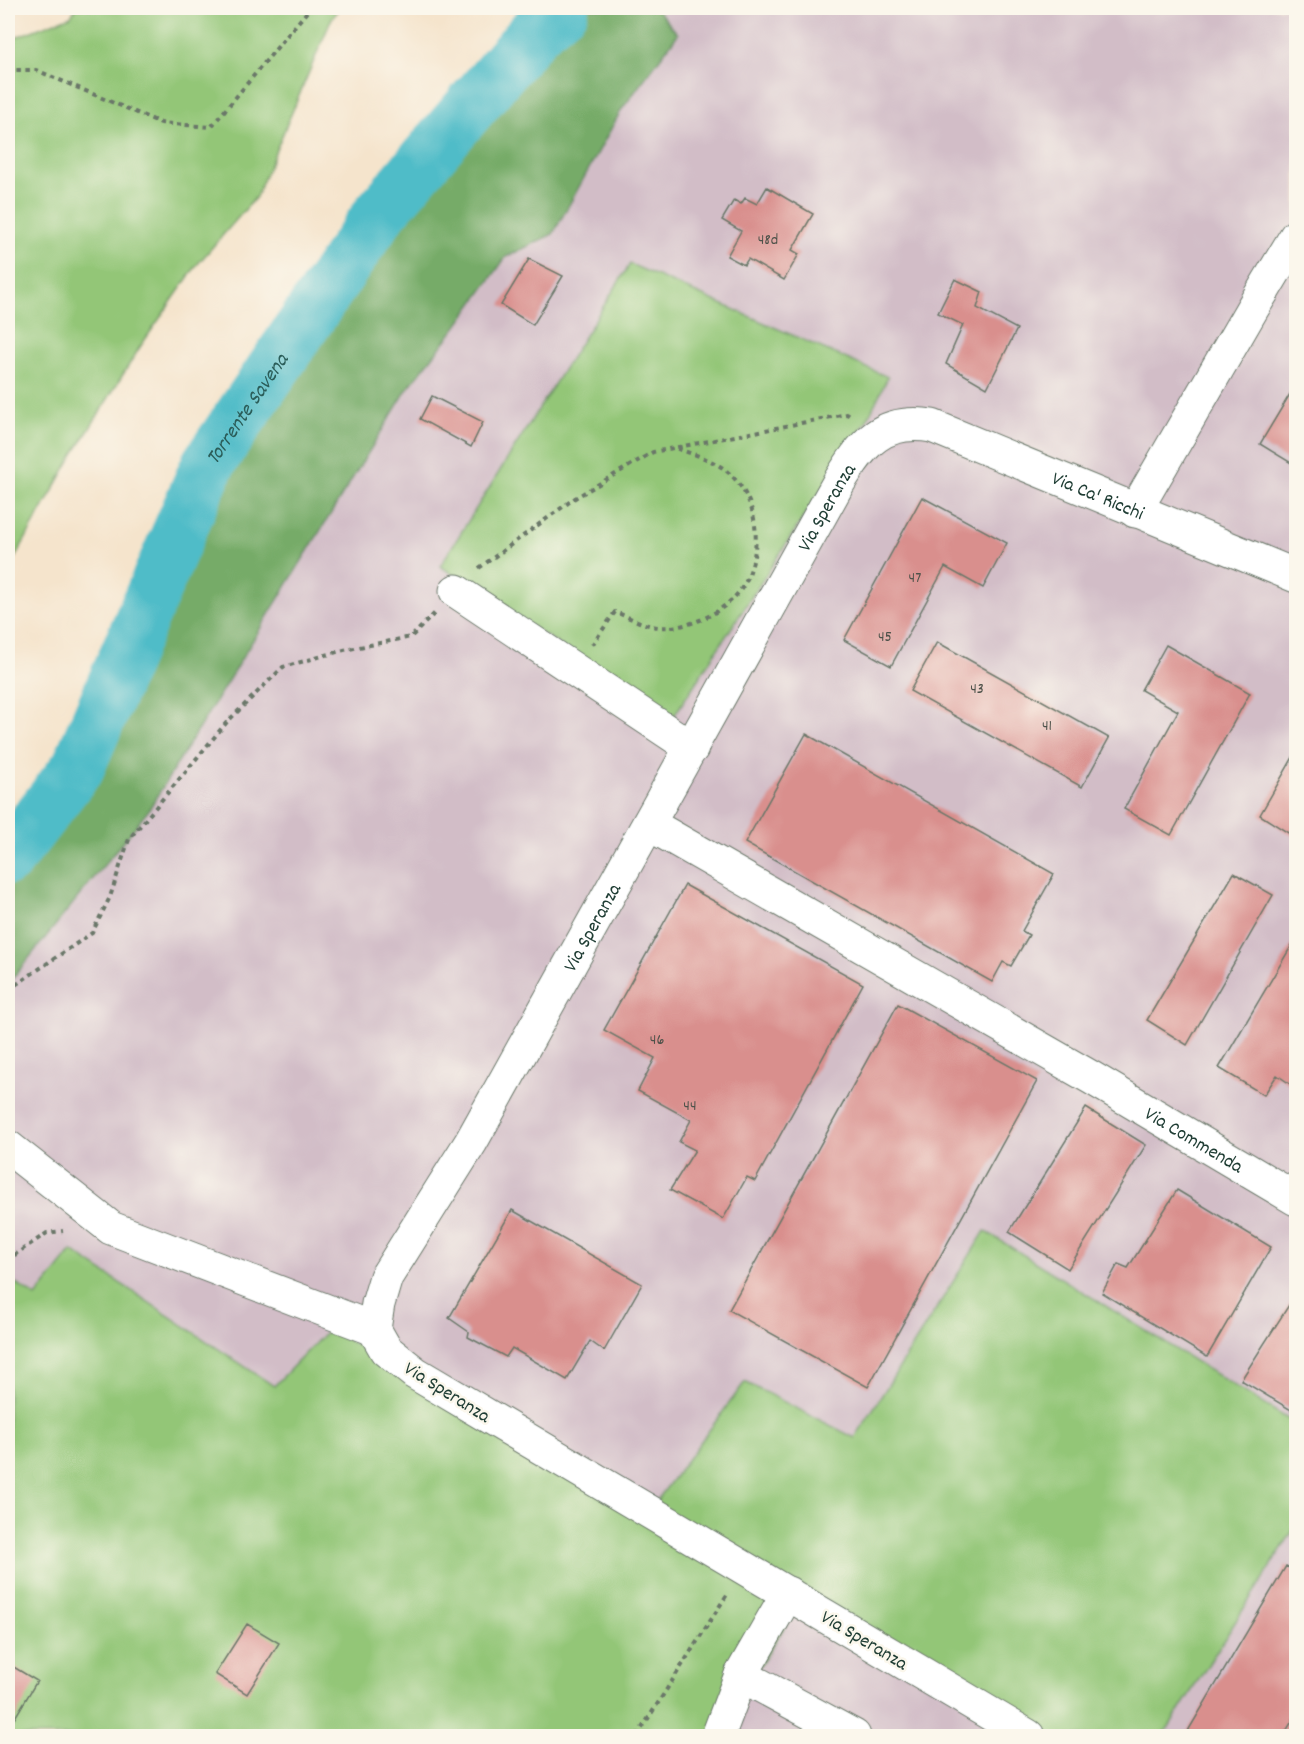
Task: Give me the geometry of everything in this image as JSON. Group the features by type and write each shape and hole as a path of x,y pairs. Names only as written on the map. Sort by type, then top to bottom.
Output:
{"street":[{"path":"1135,511 1296,236"},
{"name":"Via Ca' Ricchi","path":"898,426 919,424 942,430 1296,576"},
{"name":"Via Speranza","path":"898,426 875,435 856,454 471,1142 386,1277 374,1329 386,1350 415,1373 788,1593 1016,1734"},
{"path":"456,591 692,748"},
{"name":"Via Commenda","path":"650,824 1092,1078 1296,1199"},
{"path":"8,1147 111,1228 374,1329"},
{"path":"718,1737 741,1676 788,1593"},
{"path":"741,1676 854,1737"}],"path":[{"path":"8,72 36,70 161,123 211,127 310,8"},
{"path":"575,671 615,612 657,627 682,626 711,615 732,599 746,580 754,557 755,531 753,508 744,489 731,474 715,462 674,448"},
{"path":"8,990 92,933 110,897 129,839"},
{"path":"8,1262 17,1253 47,1233 111,1228"},
{"path":"637,1737 744,1568"}],"shaded area":[{"path":"664,8 1296,8 1296,1424 985,1231 855,1438 745,1382 647,1515 274,1386 73,1251 36,1297 8,1278 8,942 577,95"},
{"path":"1296,1526 1296,1736 1163,1736"},
{"path":"797,1607 1026,1736 715,1736"}],"green space":[{"path":"76,8 341,8 332,18 256,197 196,266 140,347 72,457 8,570 8,40 71,16"},
{"path":"562,8 656,8 678,34 622,109 553,234 506,257 457,326 408,388 148,811 8,984 8,858 78,767 208,464 379,214 536,30"},
{"path":"630,264 888,377 867,420 672,719 440,566"},
{"path":"985,1231 1296,1424 1296,1526 1163,1736 1026,1736 797,1607 715,1736 8,1736 8,1278 36,1297 72,1251 274,1386 329,1329 647,1514 745,1382 855,1438"}],"building":[{"path":"767,187 813,214 792,250 799,254 784,280 748,259 744,265 727,256 741,231 722,220 734,200 741,204 745,198 757,204"},
{"path":"529,259 563,276 533,325 501,305"},
{"path":"955,279 982,292 977,308 1017,329 987,388 946,364 963,325 938,313"},
{"path":"1296,384 1296,466 1260,444"},
{"path":"432,396 483,422 471,447 420,419"},
{"path":"922,497 1007,543 983,588 945,567 891,666 844,640"},
{"path":"937,642 1109,738 1082,787 910,691"},
{"path":"1166,645 1250,693 1171,835 1124,809 1178,711 1141,690"},
{"path":"806,734 1054,874 1022,931 1029,935 1011,966 1003,962 992,982 745,843"},
{"path":"1296,752 1296,838 1260,815"},
{"path":"1234,873 1273,895 1187,1045 1147,1020"},
{"path":"685,885 863,984 755,1181 747,1177 723,1219 670,1190 695,1150 679,1142 691,1120 638,1091 655,1058 604,1030"},
{"path":"1296,938 1296,1080 1293,1086 1277,1075 1264,1095 1219,1068"},
{"path":"898,1004 1037,1081 868,1387 729,1310"},
{"path":"1086,1108 1146,1145 1068,1269 1009,1232"},
{"path":"1177,1190 1271,1247 1207,1357 1102,1293 1118,1264 1128,1268"},
{"path":"512,1210 642,1284 604,1351 590,1341 567,1380 512,1348 506,1357 468,1337 469,1332 449,1318"},
{"path":"1296,1294 1296,1413 1241,1380"},
{"path":"1286,1566 1296,1572 1296,1715 1283,1736 1185,1736"},
{"path":"247,1624 279,1643 247,1694 215,1674"},
{"path":"12,1666 37,1681 13,1721 8,1717 8,1673"}],"waterway":[{"name":"Torrente Savena","path":"8,858 78,767 208,464 379,214 536,30 562,8"}]}
